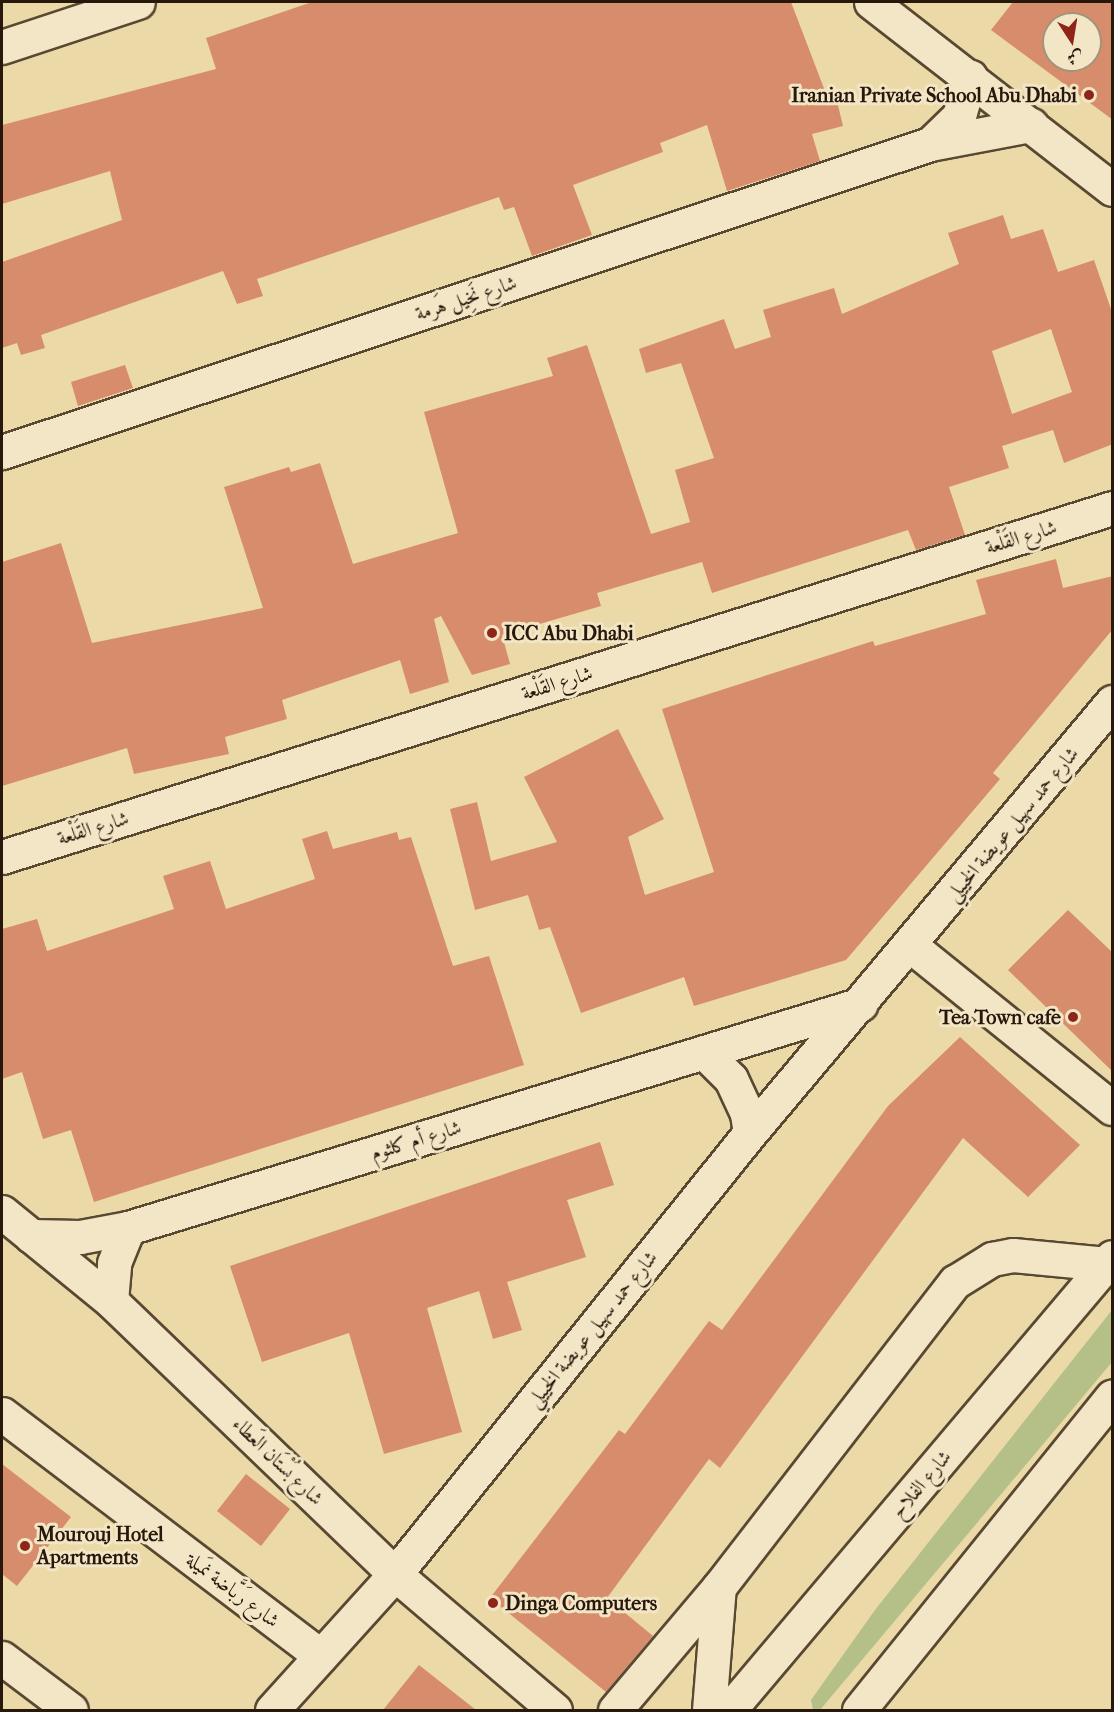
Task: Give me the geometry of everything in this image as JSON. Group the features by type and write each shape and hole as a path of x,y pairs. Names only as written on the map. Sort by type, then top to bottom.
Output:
{"street":[{"path":"2,47 138,2"},
{"path":"876,3 1113,189"},
{"name":"شارع نَخِيل هَرمة","path":"930,144 959,116 970,77"},
{"name":"شارع نَخِيل هَرمة","path":"2,452 930,144 1031,125"},
{"name":"شارع القَلْعة","path":"2,857 1113,508"},
{"name":"شارع حمد سهيل عويضة الخييلي","path":"272,1710 395,1574 750,1132 911,946 1113,702"},
{"path":"911,946 1113,1108"},
{"name":"شارع أم كلثوم","path":"31,1236 80,1237 128,1228 861,1004"},
{"path":"704,1052 741,1095 750,1132"},
{"name":"شارع بُسْتَان العَطاء","path":"2,1212 111,1300 395,1574 555,1710"},
{"path":"111,1300 114,1263 128,1228"},
{"path":"615,1710 719,1587 955,1282 992,1259 1013,1255 1110,1261"},
{"name":"شارع الفلاح","path":"729,1710 1110,1261"},
{"path":"859,1710 1113,1396"},
{"name":"شارع رَبَّاضة نمَيلة","path":"2,1414 321,1656"},
{"path":"709,1710 719,1587"},
{"path":"2,1658 71,1710"}],"green space":[{"path":"1112,1310 1112,1362 820,1710 813,1710 811,1700 875,1610"}],"building":[{"path":"312,2 791,2 828,99 836,97 843,126 812,134 820,161 727,191 707,125 660,143 663,152 573,185 592,235 532,256 514,207 504,210 499,197 257,279 263,296 237,304 223,271 41,335 45,348 21,355 17,343 2,348 2,262 122,220 110,171 2,204 2,125 216,69 206,38"},
{"path":"1013,2 1113,2 1113,120 1048,72 1102,72 1102,12 1042,12 1042,68 991,30"},
{"path":"1003,215 1011,239 1043,229 1058,272 1094,260 1113,315 1113,444 1064,463 1053,430 1002,446 1009,468 949,487 965,535 916,550 908,530 712,593 702,562 597,593 601,606 502,635 510,664 472,675 441,616 434,619 449,682 410,694 400,660 282,700 287,719 225,737 229,754 134,774 127,748 2,786 2,562 61,543 92,643 263,608 224,487 289,467 291,472 320,463 353,564 458,533 424,412 553,376 547,358 587,345 651,534 690,522 675,470 714,458 681,363 646,373 639,349 724,319 735,349 771,337 763,310 834,288 842,314 959,264 948,233","holes":["1051,329 1072,392 1012,414 992,351"]},
{"path":"125,365 133,388 78,406 71,382"},
{"path":"1056,559 1063,588 1113,576 1113,629 993,773 1000,779 846,960 694,1006 684,977 581,1013 550,927 539,930 528,895 475,910 450,809 477,802 491,861 557,842 524,777 618,729 664,819 628,837 645,895 714,872 662,709 873,641 875,646 986,614 976,580"},
{"path":"327,831 333,849 397,832 399,840 411,837 453,966 489,956 524,1065 94,1202 71,1130 43,1139 22,1072 2,1079 2,929 37,919 47,951 174,909 163,876 210,861 226,909 315,879 302,839"},
{"path":"1068,910 1113,953 1113,1072 1008,970"},
{"path":"960,1037 1080,1145 1028,1197 963,1138 720,1468 709,1459 607,1598 653,1636 606,1692 490,1598 619,1430 625,1434 709,1321 722,1330 888,1106"},
{"path":"600,1142 614,1185 567,1200 586,1257 507,1282 522,1330 493,1339 479,1291 427,1308 462,1432 384,1454 349,1333 262,1362 230,1266"},
{"name":"Mourouj Hotel Apartments","path":"2,1464 71,1517 17,1586 2,1574"},
{"path":"246,1474 290,1509 261,1546 217,1511"},
{"path":"419,1665 476,1710 383,1710"}],"place":[{"name":"Iranian Private School Abu Dhabi","path":"1089,95"},
{"name":"ICC Abu Dhabi","path":"492,633"},
{"name":"Tea Town cafe","path":"1073,1017"},
{"name":"Mourouj Hotel Apartments","path":"25,1546"},
{"name":"Dinga Computers","path":"493,1603"}]}
